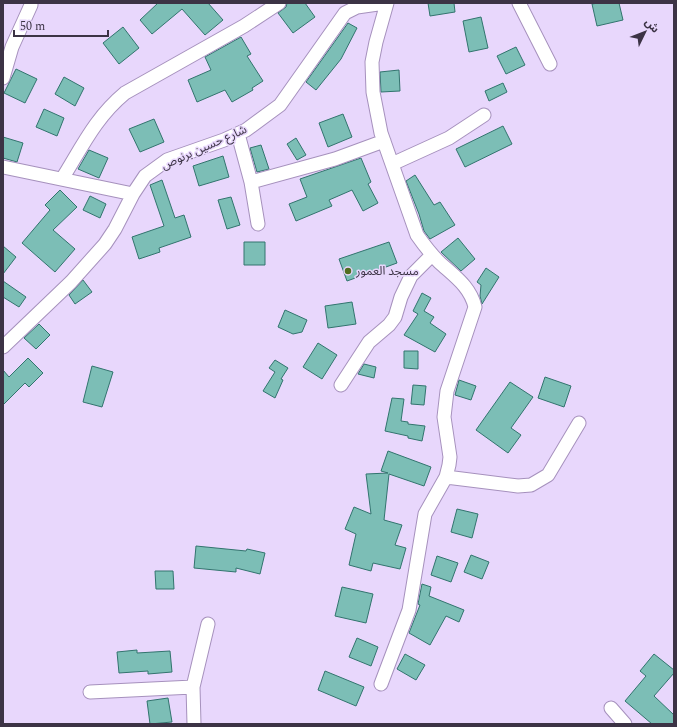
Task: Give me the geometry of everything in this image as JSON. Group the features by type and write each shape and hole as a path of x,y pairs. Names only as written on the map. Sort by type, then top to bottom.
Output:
{"street":[{"path":"3,78 12,47 26,18 31,3"},
{"path":"62,179 96,122 111,104 125,93 244,26 279,3"},
{"path":"381,684 409,610 425,514 446,477 450,457 444,417 447,392 475,307 473,297 465,286 426,248 417,235 381,133 373,92 372,62 386,3"},
{"name":"شارع حسين برنوص","path":"3,347 71,282 105,244 115,229 133,194 145,176 167,160 224,140 246,130 280,105 344,13 357,7 386,3"},
{"path":"519,3 550,64"},
{"path":"392,164 449,138 484,115"},
{"path":"238,134 251,182 258,224"},
{"path":"251,182 335,159 384,141"},
{"path":"3,167 133,194"},
{"path":"341,384 369,342 395,317 405,286 432,254"},
{"path":"446,477 518,486 531,485 548,475 579,423"},
{"path":"194,724 193,687 208,624"},
{"path":"90,692 193,687"},
{"path":"611,708 625,724"}],"building":[{"path":"158,3 208,3 223,20 205,35 182,9 152,34 140,20"},
{"path":"287,3 305,3 315,17 293,33 278,13 286,7"},
{"path":"428,3 454,3 455,12 430,16"},
{"path":"619,3 623,20 597,26 592,4"},
{"path":"481,17 488,48 469,52 463,21"},
{"path":"348,23 357,28 341,59 316,90 306,82"},
{"path":"123,27 139,48 119,64 103,43"},
{"path":"241,37 251,54 247,56 263,81 252,88 253,90 232,102 225,90 197,102 188,80 211,70 205,57"},
{"path":"516,47 525,65 506,74 497,56"},
{"path":"16,69 37,79 25,103 4,93"},
{"path":"399,70 400,91 381,92 380,72"},
{"path":"64,77 84,88 75,106 55,94"},
{"path":"503,83 507,92 489,101 485,91"},
{"path":"44,109 64,118 57,136 36,127"},
{"path":"343,114 352,137 328,147 319,123"},
{"path":"154,119 164,142 140,152 129,129"},
{"path":"503,126 512,144 465,167 456,149"},
{"path":"3,137 23,143 17,162 3,158"},
{"path":"296,138 306,155 297,160 287,144"},
{"path":"261,145 269,169 257,172 250,148"},
{"path":"89,150 108,158 99,178 78,169"},
{"path":"223,156 229,177 199,186 193,166"},
{"path":"361,158 371,182 368,184 378,203 363,211 352,190 329,200 332,206 296,221 289,204 307,197 300,179"},
{"path":"415,175 434,205 440,202 455,225 430,239 424,231 406,181"},
{"path":"162,180 175,218 184,215 191,237 159,248 160,252 139,259 132,237 164,226 150,185"},
{"path":"60,190 77,207 53,230 75,249 55,272 22,243 50,210 45,205"},
{"path":"90,196 106,204 100,218 83,210"},
{"path":"231,197 240,225 227,229 218,200"},
{"path":"458,238 475,259 461,271 441,252"},
{"path":"244,242 265,242 265,265 244,265"},
{"path":"389,242 397,263 347,281 339,259"},
{"path":"3,246 16,257 3,274"},
{"path":"486,268 499,277 482,304 480,296 481,285 477,282"},
{"path":"83,280 92,292 75,304 69,295"},
{"path":"3,281 26,297 19,307 3,297"},
{"path":"422,293 431,298 424,311 434,317 430,323 446,334 435,352 404,335 418,314 413,311"},
{"path":"352,302 356,324 328,328 325,306"},
{"path":"285,310 307,320 302,332 293,334 278,327"},
{"path":"39,324 50,335 36,349 24,338"},
{"path":"318,343 337,355 322,379 303,367"},
{"path":"404,351 418,351 418,369 404,368"},
{"path":"28,358 43,373 29,387 25,383 3,405 3,370 9,377"},
{"path":"275,360 288,368 281,379 283,380 275,398 263,391 275,372 269,368"},
{"path":"364,364 376,367 374,378 358,374"},
{"path":"92,366 113,372 102,407 83,402"},
{"path":"545,377 571,386 564,407 538,398"},
{"path":"459,380 476,386 471,400 455,395"},
{"path":"510,382 533,397 511,428 521,435 508,453 476,430"},
{"path":"413,385 426,386 424,405 411,404"},
{"path":"392,398 404,399 401,421 408,422 408,424 425,426 422,441 385,431"},
{"path":"388,451 431,467 424,486 389,474 384,520 402,525 395,545 406,548 400,569 373,563 371,571 349,565 356,534 345,529 354,507 371,514 366,474 388,473 381,471"},
{"path":"457,509 478,514 472,538 451,532"},
{"path":"196,546 246,551 247,549 265,553 260,574 236,568 236,572 194,568"},
{"path":"471,555 489,562 482,579 464,572"},
{"path":"437,556 458,563 451,582 431,575"},
{"path":"155,571 173,571 174,589 156,589"},
{"path":"422,584 431,587 429,596 464,610 459,622 446,616 430,645 409,633 420,605 418,604"},
{"path":"342,587 373,594 366,623 335,616"},
{"path":"357,638 378,647 371,666 349,657"},
{"path":"137,650 137,653 170,651 172,672 148,674 148,671 119,673 117,652"},
{"path":"405,654 425,665 416,680 397,669"},
{"path":"654,654 674,670 674,673 654,696 674,715 674,724 652,724 625,701 646,676 640,671"},
{"path":"325,671 364,687 356,706 318,690"},
{"path":"168,698 172,722 150,724 147,701"}],"place":[{"name":"مسجد العمور","path":"348,271"}]}
